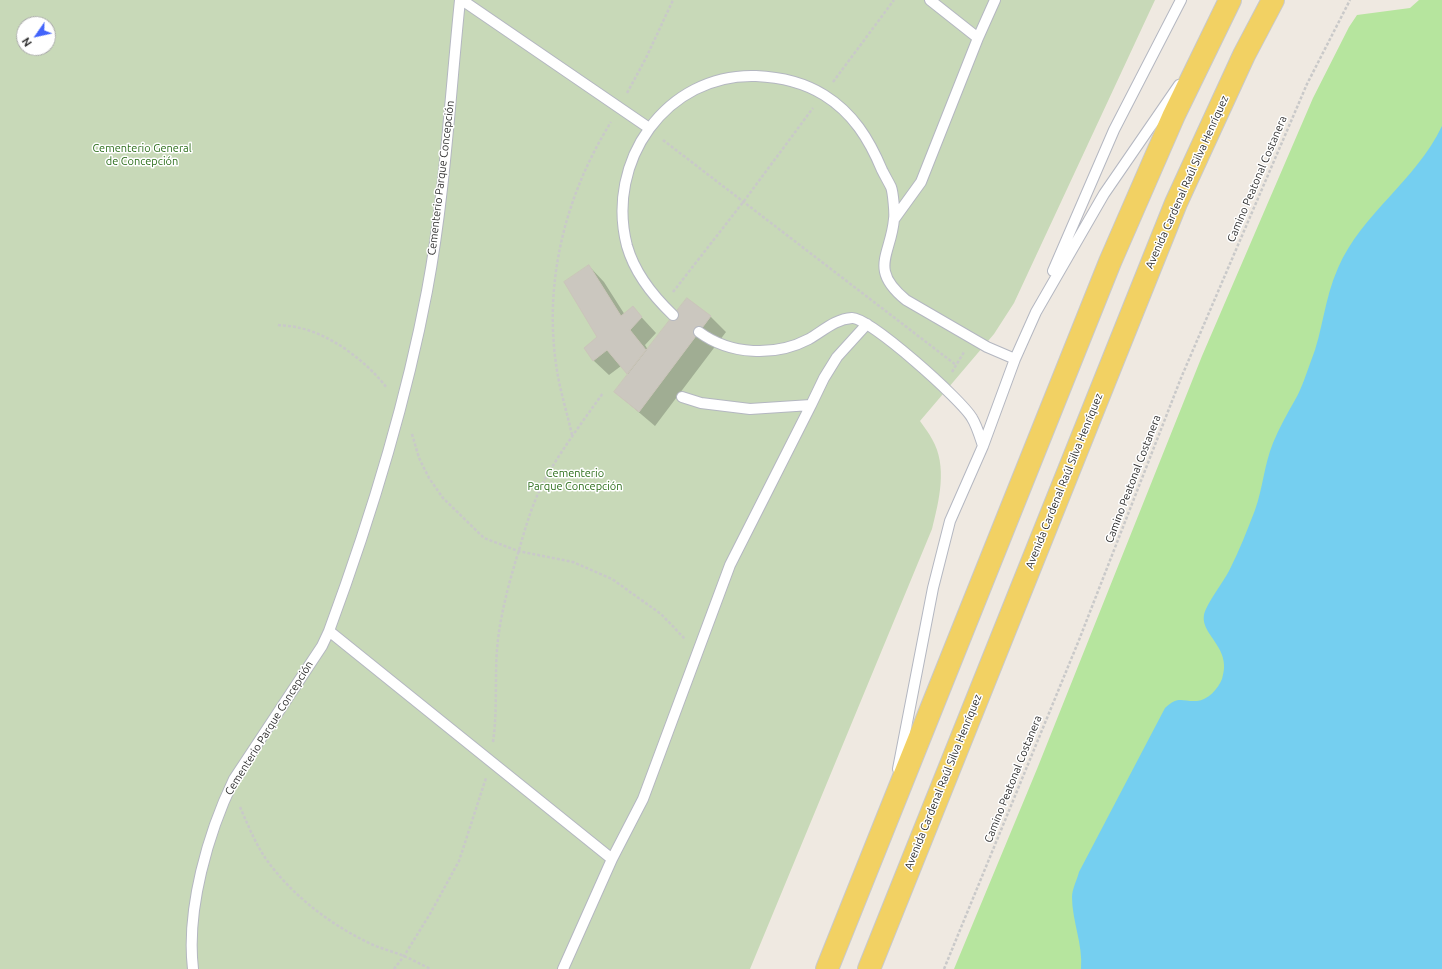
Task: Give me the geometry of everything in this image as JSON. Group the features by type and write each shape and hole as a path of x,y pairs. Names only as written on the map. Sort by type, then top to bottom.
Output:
{"main road":[{"path":"827,969 1110,262 1165,135 1230,0"},
{"name":"Avenida Cardenal Raúl Silva Henríquez","path":"869,969 1176,203 1244,55 1273,0"}],"lane":[{"name":"Cementerio Parque Concepción","path":"193,969 193,922 198,881 224,800 234,779 322,646 329,631 361,544 401,407 427,290 437,223 461,0 649,128"},
{"path":"930,0 978,38"},
{"path":"894,218 921,182 978,38 995,0"},
{"path":"888,817 940,556 950,520 983,446 1015,359 1114,130 1137,82 1181,0"},
{"path":"1036,312 1104,194 1214,32"},
{"path":"673,315 644,282 634,265 623,228 623,193 627,173 637,146 661,114 684,96 698,88 730,78 747,76 786,79 804,85 823,94 851,117 865,134 892,189 894,218 884,263 890,283 898,293 906,300 973,339 1015,359"},
{"path":"699,332 709,340 732,348 762,351 792,346 807,340 828,326 842,320 854,318 867,324 904,352 942,385 972,418 983,446"},
{"path":"563,969 612,859 643,799 730,565 824,378 837,357 867,324"},
{"path":"682,397 701,403 750,408 811,405"},
{"path":"329,631 612,859"}],"path":[{"path":"573,436 556,364 554,295 558,260 566,219 578,184 593,151 620,108 646,58 673,0"},
{"path":"663,305 744,201 894,0"},
{"name":"Camino Peatonal Costanera","path":"944,969 1078,640 1181,378 1307,84 1350,0"},
{"path":"649,128 956,365"},
{"path":"278,325 300,328 346,349 371,370 401,407 408,420 419,458 429,478 444,498 484,538 518,551 573,562 612,579 661,614 698,652"},
{"path":"942,385 973,339"},
{"path":"394,969 404,956 459,861 491,761 496,725 496,673 498,639 507,588 530,512 539,492 573,436 604,394"},
{"path":"234,779 239,805 249,829 266,859 290,886 314,908 339,927 368,942 404,956 431,969"}],"green space":[{"name":"Cementerio Parque Concepción","path":"0,0 1155,0 1014,303 994,334 920,421 937,449 940,461 941,484 932,529 750,969 0,969"},
{"path":"1419,0 1442,0 1442,969 954,969 1037,769 1202,356 1313,98 1349,27 1357,15 1410,8"}],"water":[{"path":"1442,126 1442,969 1081,969 1080,951 1072,906 1072,894 1079,872 1165,708 1177,700 1197,701 1205,699 1215,690 1222,679 1224,667 1223,657 1205,625 1204,618 1206,609 1229,571 1252,518 1258,502 1273,443 1280,426 1300,391 1315,350 1333,280 1348,248 1374,214 1418,164 1431,146"}],"building":[{"path":"589,265 621,316 633,306 642,317 630,330 646,350 627,374 607,350 593,361 584,348 597,337 564,282"},
{"path":"687,298 711,316 639,412 614,392"}],"park label":[{"name":"Cementerio General de Concepción","path":"142,154"}]}
